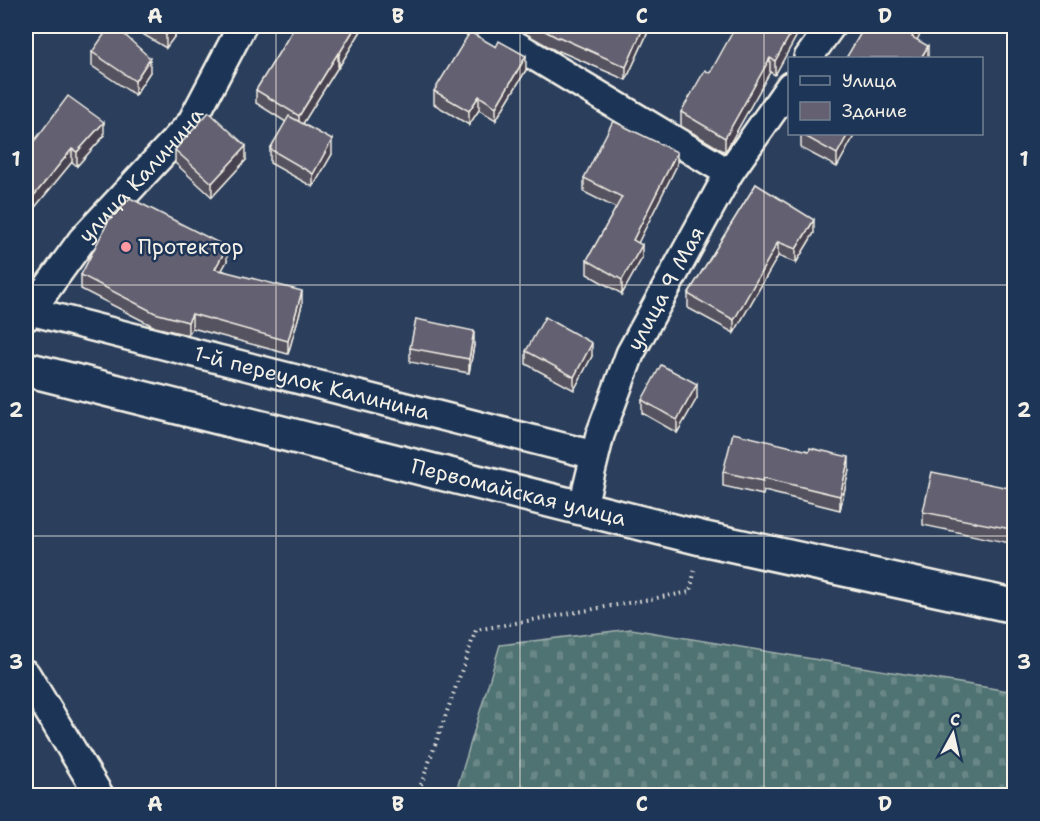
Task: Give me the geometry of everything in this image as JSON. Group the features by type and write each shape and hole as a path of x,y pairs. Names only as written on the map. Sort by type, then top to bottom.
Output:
{"main road":[{"name":"Первомайская улица","path":"26,369 701,538 1014,606"}],"street":[{"name":"улица Калинина","path":"28,314 82,240 191,123 242,26"},
{"path":"479,26 519,47 729,173"},
{"path":"809,57 831,26"},
{"name":"улица 9 Мая","path":"582,509 600,435 630,354 729,173 788,87"},
{"name":"1-й переулок Калинина","path":"28,314 594,455"},
{"path":"26,674 100,795"}],"path":[{"path":"417,795 476,630 690,592 701,538"}],"green space":[{"path":"631,629 1014,692 1014,795 455,795 500,645"}],"building":[{"path":"110,26 115,26 150,58 135,81 92,52"},
{"path":"151,26 172,26 166,35"},
{"path":"292,26 356,26 299,116 256,90 294,28"},
{"path":"536,26 644,26 626,67"},
{"path":"736,26 795,26 775,61 770,58 725,138 681,112 705,70 710,73"},
{"path":"865,26 917,26 912,37 928,46 922,57 847,57"},
{"path":"470,32 496,47 499,41 526,56 496,107 479,96 469,111 434,91"},
{"path":"68,96 104,122 77,152 72,149 27,204 26,137 33,143"},
{"path":"209,112 246,146 212,183 175,150"},
{"path":"289,116 332,140 313,174 270,149"},
{"path":"613,121 677,152 633,240 642,245 622,280 587,260 622,197 584,178"},
{"path":"803,135 847,135 837,154"},
{"path":"756,184 814,220 796,249 778,242 734,320 688,294"},
{"path":"130,198 227,247 215,269 302,291 288,341 192,314 188,322 155,313 81,275 109,220"},
{"path":"545,317 592,343 574,377 526,351"},
{"path":"416,319 474,331 469,359 410,348"},
{"path":"661,365 697,384 677,420 642,400"},
{"path":"733,433 809,451 810,448 849,457 840,496 764,478 763,481 723,472"},
{"path":"932,472 1014,489 1014,532 1010,531 1011,529 923,512"}],"place":[{"name":"Протектор","path":"126,247"}]}
